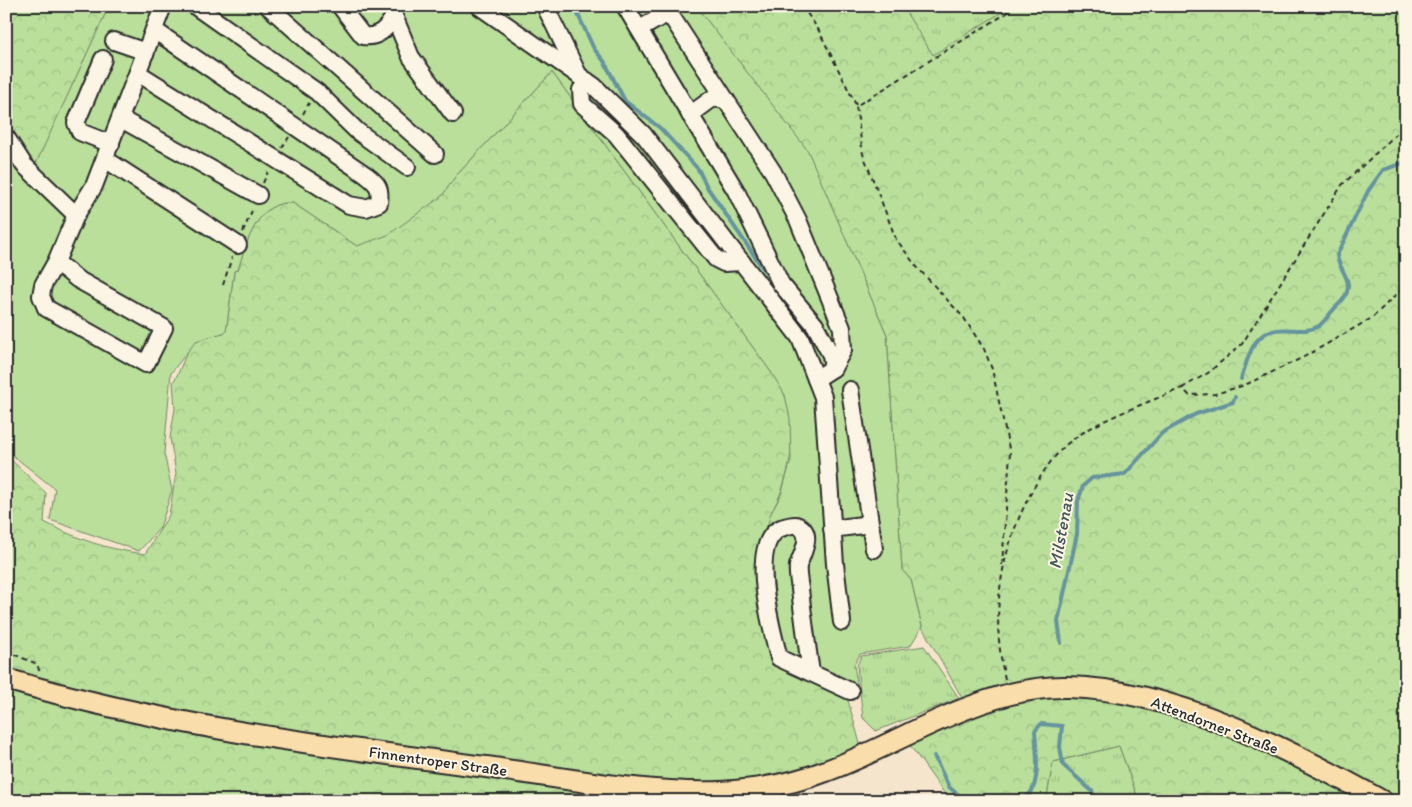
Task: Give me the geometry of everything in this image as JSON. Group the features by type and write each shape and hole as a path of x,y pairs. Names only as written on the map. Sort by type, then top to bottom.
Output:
{"main road":[{"name":"Finnentroper Straße","path":"6,679 41,689 210,727 300,742 679,791 717,792 766,787 814,776 870,753"},
{"name":"Attendorner Straße","path":"870,753 961,710 1008,694 1036,689 1066,687 1119,692 1157,701 1230,727 1291,754 1382,801"}],"lane":[{"path":"56,262 77,278 164,328 146,364 46,308 41,296 42,285 56,262 76,215 94,186 164,6"},
{"path":"195,6 317,92 357,131 407,167"},
{"path":"268,6 435,154"},
{"path":"340,6 363,36 378,35 392,11"},
{"path":"479,6 583,79 644,135 800,338 823,397 832,529 842,622"},
{"path":"491,6 502,23"},
{"path":"545,6 583,79"},
{"path":"625,6 747,212 781,284 815,325 831,355 833,368"},
{"path":"392,11 411,57 453,114"},
{"path":"640,29 664,15 673,19 773,172 794,212 842,328 843,350 833,368 816,379"},
{"path":"138,73 349,205 366,208 379,203 381,192 378,184 154,30"},
{"path":"114,41 146,52"},
{"path":"103,59 76,123 80,132 238,245"},
{"path":"690,115 713,98 726,100"},
{"path":"121,119 258,195"},
{"path":"6,137 24,165 76,215"},
{"path":"6,164 24,165"},
{"path":"850,390 874,549"},
{"path":"832,529 870,524"},
{"path":"811,673 798,567 806,548 806,538 802,530 796,525 790,525 779,529 769,539 762,579 779,658 811,673 850,691"}],"path":[{"path":"802,6 818,29 856,106 863,154 896,239 916,266 964,318 984,349 992,369 1010,453 997,607 1003,672 1008,694"},
{"path":"856,106 1008,13 1009,6"},
{"path":"1002,565 1017,520 1044,471 1070,441 1103,422 1182,388 1208,373 1242,344 1342,185 1376,150 1406,125"},
{"path":"1182,388 1189,395 1215,394 1245,385 1304,358 1372,318 1406,285"},
{"path":"6,651 37,664 41,674 41,689"}],"green space":[{"path":"6,6 109,6 33,171 6,120"},
{"path":"109,6 696,6 808,151 887,335 902,570 911,580 922,627 910,646 860,654 854,665 859,694 847,697 774,662 757,580 770,515 781,495 791,460 790,419 785,395 771,372 552,72 455,177 442,196 388,235 357,246 293,203 281,204 271,208 262,215 250,236 238,270 234,271 226,332 196,341 171,373 164,453 172,490 160,528 139,551 50,520 55,489 6,450 6,118 33,170"},
{"path":"696,6 902,6 933,55 1002,12 1002,6 1406,6 1406,801 1139,801 1119,746 1053,762 1046,801 950,801 909,744 974,719 922,627 911,580 902,570 887,335 808,152"},
{"path":"902,6 1002,6 1002,12 933,56"},
{"path":"552,72 771,372 784,393 789,411 792,442 783,487 770,515 847,697 861,747 826,765 795,771 801,801 6,801 6,455 46,493 44,522 93,543 145,554 169,515 176,473 170,438 175,409 173,382 186,354 193,344 226,332 234,271 238,269 245,247 262,215 271,208 281,204 293,203 357,246 442,196 455,177"},
{"path":"924,646 959,698 876,731 863,718 857,666 861,656"},
{"path":"1119,746 1139,801 1046,801 1053,762"}],"waterway":[{"path":"574,6 594,49 604,61 625,101 660,128 698,169 707,187 769,277"},
{"name":"Milstenau","path":"1241,379 1252,349 1263,335 1277,330 1305,330 1319,326 1343,299 1348,283 1337,255 1368,191 1383,170 1406,162"},
{"path":"790,307 809,338"},
{"name":"Milstenau","path":"1061,643 1058,621 1077,534 1078,501 1083,486 1092,478 1125,474 1162,433 1196,414 1233,402 1235,397"},
{"path":"1020,801 1030,794 1036,780 1035,731 1041,724 1062,726 1060,747 1063,765 1092,791 1097,801"},
{"path":"934,756 949,787 965,801"}]}
